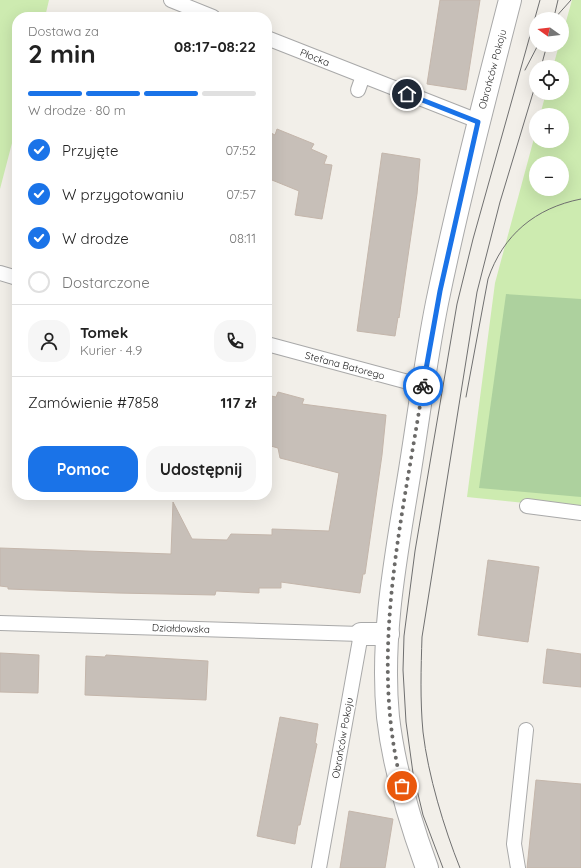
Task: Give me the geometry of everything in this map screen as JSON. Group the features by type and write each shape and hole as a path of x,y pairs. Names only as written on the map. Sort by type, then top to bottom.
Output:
{"street":[{"name":"Obrońców Pokoju","path":"427,868 414,833 394,755 386,688 388,634 394,569 437,305 478,122 510,0"},
{"path":"361,634 388,634"}],"lane":[{"path":"170,0 200,12"},
{"name":"Płocka","path":"272,40 478,122"},
{"path":"358,90 363,76"},
{"path":"0,274 12,277"},
{"name":"Stefana Batorego","path":"272,345 423,386"},
{"path":"527,506 581,513"},
{"name":"Działdowska","path":"0,623 361,634"},
{"name":"Obrońców Pokoju","path":"319,868 361,634"},
{"path":"518,868 514,844 526,730"}],"green space":[{"path":"0,0 49,0 46,12 12,12 12,143 0,189"},
{"path":"572,0 581,0 581,509 467,497 495,283 529,157 529,196 569,196 569,156 529,156 531,148 569,148 569,108 542,108 544,100 569,100 569,60 555,60 557,52 569,52 569,12"},
{"path":"506,294 581,299 581,497 479,488"}],"building":[{"path":"440,0 480,0 466,90 427,84"},
{"path":"277,129 314,144 311,149 327,156 324,164 332,165 322,219 295,215 299,191 272,180 272,134 275,135"},
{"path":"382,153 420,159 417,194 395,336 357,331"},
{"path":"278,392 304,399 302,404 386,415 382,455 365,574 363,574 360,593 281,582 281,588 259,588 259,593 216,591 215,595 8,589 8,587 0,586 0,548 171,554 173,502 192,539 227,540 231,534 272,535 272,529 329,531 339,473 280,458 278,448 272,446 272,396 276,397"},
{"path":"488,560 539,567 528,642 478,635"},
{"path":"547,649 581,654 581,687 543,683"},
{"path":"0,653 39,655 38,693 0,692"},
{"path":"106,655 208,661 206,700 85,695 86,656 105,657"},
{"path":"280,717 318,724 315,743 317,744 295,844 257,836"},
{"path":"536,780 581,784 581,868 527,868"},
{"path":"349,811 393,819 385,868 340,868"}],"tram line":[{"path":"443,868 423,815 413,773 406,722 403,670 404,636 415,551 457,304 473,239 540,0"},
{"path":"555,12 558,0"},
{"path":"560,12 571,0"},
{"path":"525,70 534,52"},
{"path":"543,60 545,52"},
{"path":"460,868 437,801 425,749 421,708 422,637 477,292 500,202 531,100"},
{"path":"466,397 488,279 494,263 502,249 523,226 535,217 564,203 581,199"}],"way so far":[{"path":"402,786 394,755 388,718 386,688 388,634 391,592 423,386"}],"route":[{"path":"407,94 478,122 437,305 423,386"}]}
